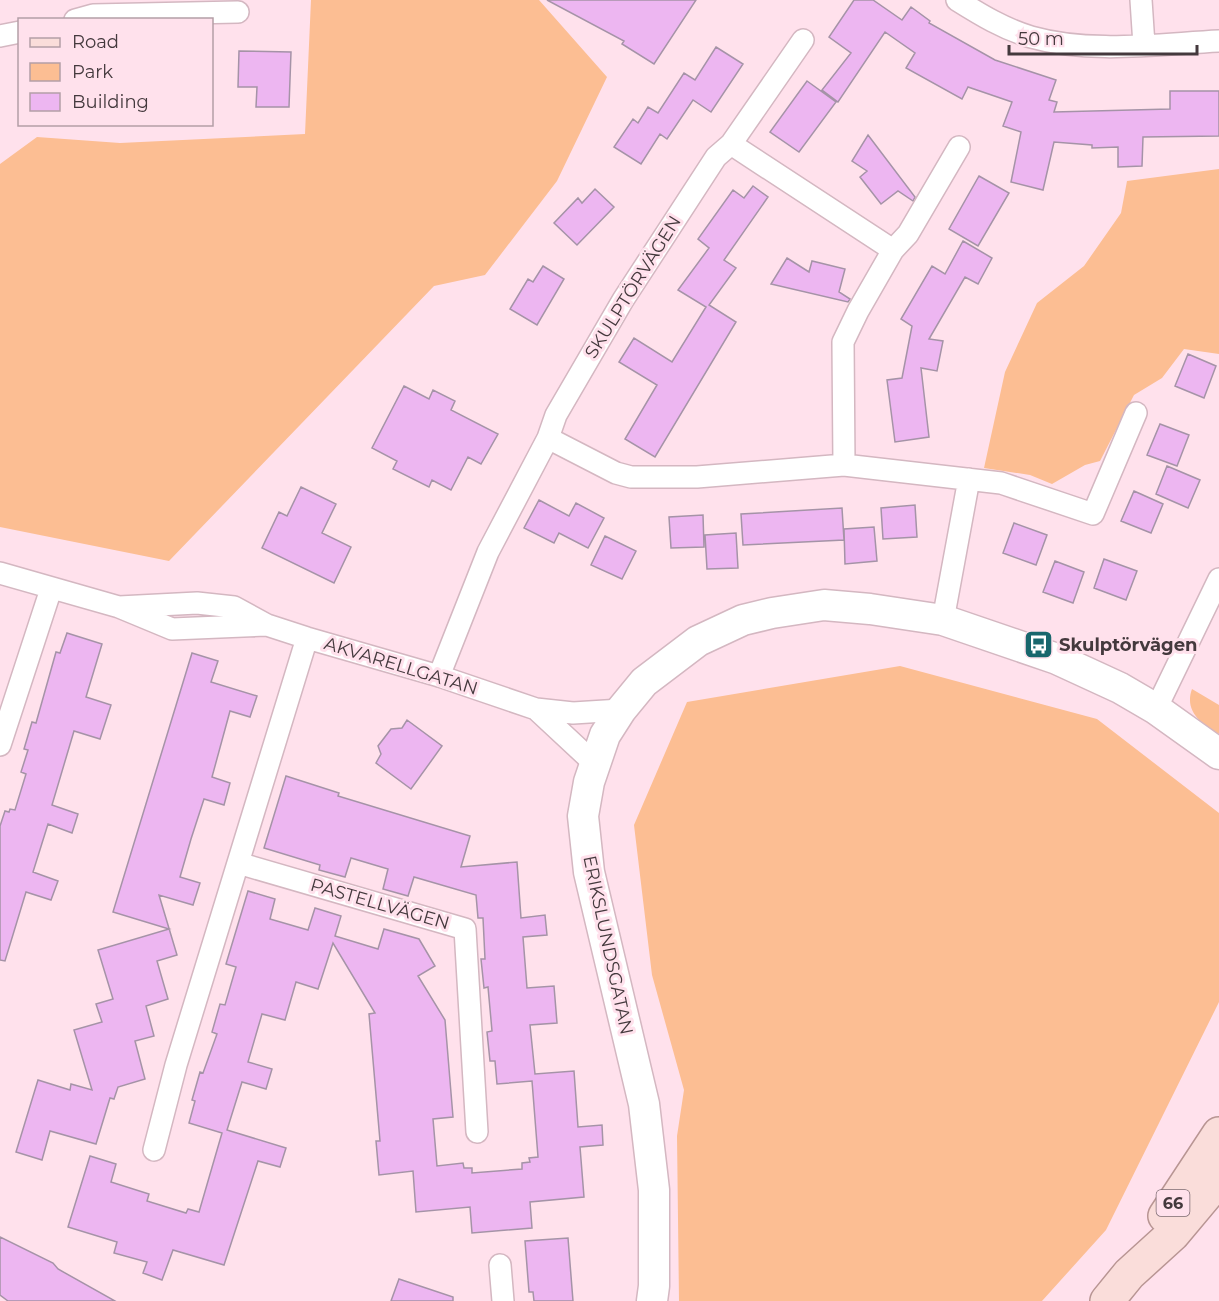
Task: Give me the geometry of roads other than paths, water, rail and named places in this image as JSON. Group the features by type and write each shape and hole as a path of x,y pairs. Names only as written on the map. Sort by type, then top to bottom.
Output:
{"main road":[{"name":"66","path":"1107,1301 1129,1274 1219,1134"},
{"name":"66","path":"1129,1274 1173,1234 1219,1179"}],"street":[{"path":"957,0 995,24 1031,37 1083,45 1219,41"},
{"path":"1141,0 1144,45"},
{"path":"86,12 238,12"},
{"path":"0,36 18,32"},
{"name":"SKULPTÖRVÄGEN","path":"439,676 488,552 548,438 556,416 623,300 716,157 731,144 803,40"},
{"path":"731,144 893,250"},
{"path":"844,465 843,342 893,250 908,234 959,147"},
{"path":"548,438 616,473 631,477 697,477 844,465 1001,483 1094,514 1136,413"},
{"path":"944,620 969,479"},
{"name":"AKVARELLGATAN","path":"0,573 119,607 172,629 267,625 439,676 536,709 573,714 621,710"},
{"path":"1156,709 1219,579"},
{"path":"0,746 5,711 51,589"},
{"name":"ERIKSLUNDSGATAN","path":"652,1301 654,1190 644,1104 596,904 583,816 589,782 604,735 621,710 648,678 698,641 743,620 772,613 824,605 944,620 1057,659 1120,688 1156,709 1217,751"},
{"path":"154,1150 176,1065 307,638"},
{"name":"AKVARELLGATAN","path":"536,709 595,764"},
{"name":"PASTELLVÄGEN","path":"238,863 465,929 477,1132"},
{"path":"500,1264 503,1301"}],"place":[{"name":"Skulptörvägen","path":"1038,645"}]}
